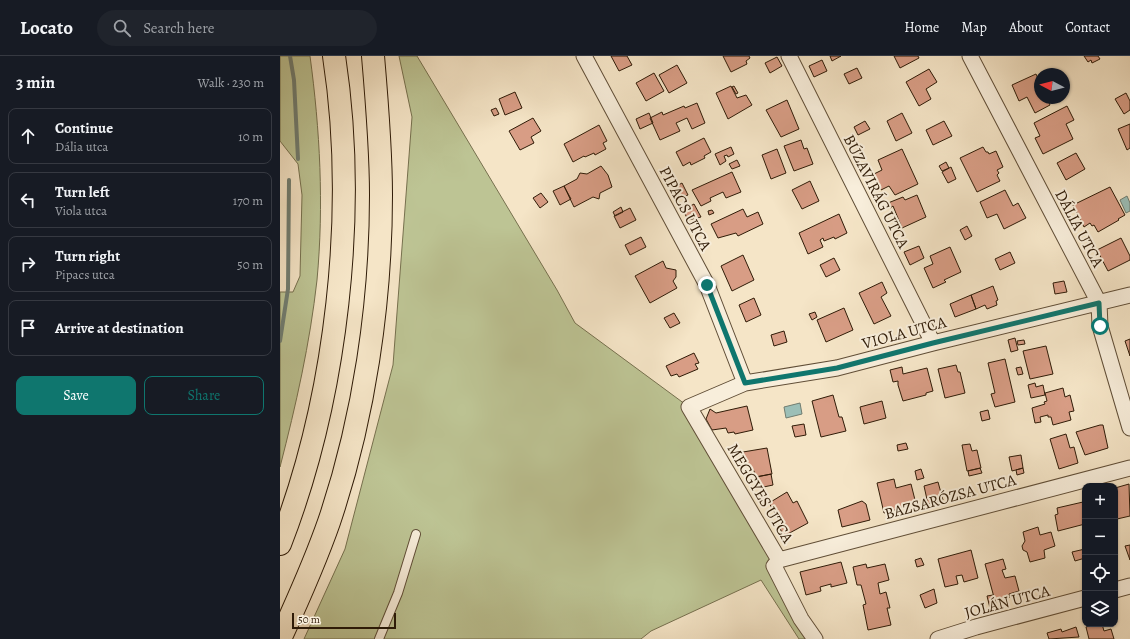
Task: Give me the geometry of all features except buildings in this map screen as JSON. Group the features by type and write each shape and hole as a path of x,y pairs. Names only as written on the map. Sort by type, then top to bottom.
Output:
{"highway":[{"path":"280,544 296,498 316,426 336,311 342,222 343,178 341,126 334,56"},
{"path":"280,639 316,558 329,520 352,435 371,337 378,278 381,195 373,56"}],"street":[{"name":"PIPACS UTCA","path":"584,56 707,285 745,383"},
{"name":"BÚZAVIRÁG UTCA","path":"789,56 933,343"},
{"name":"DÁLIA UTCA","path":"970,56 1099,303 1100,326 1130,428"},
{"name":"VIOLA UTCA","path":"689,407 745,383 837,368 1130,295"},
{"name":"MEGGYES UTCA","path":"689,407 779,560 774,566 801,619 816,639"},
{"name":"BAZSARÓZSA UTCA","path":"779,560 1130,468"},
{"path":"1118,589 1130,586"},
{"name":"JOLÁN UTCA","path":"938,639 976,627 1082,599"}],"lane":[{"path":"379,639 398,593 416,534"}],"green space":[{"path":"280,56 310,56 320,168 320,224 317,280 311,327 292,420 280,467 280,292 293,292 300,276 302,195 298,164 280,141"},
{"path":"399,56 417,56 557,290 575,323 689,407 815,639 799,639 761,580 651,631 641,639 304,639 345,549 393,365 412,117"}],"water":[{"path":"1127,196 1130,203 1130,211 1126,213 1120,200"},
{"path":"800,403 802,414 786,418 784,407"}],"waterway":[{"path":"290,56 294,80 298,159"},
{"path":"280,341 288,289 289,180"}],"route":[{"path":"707,285 745,383 837,368 1099,303 1100,326"}]}
